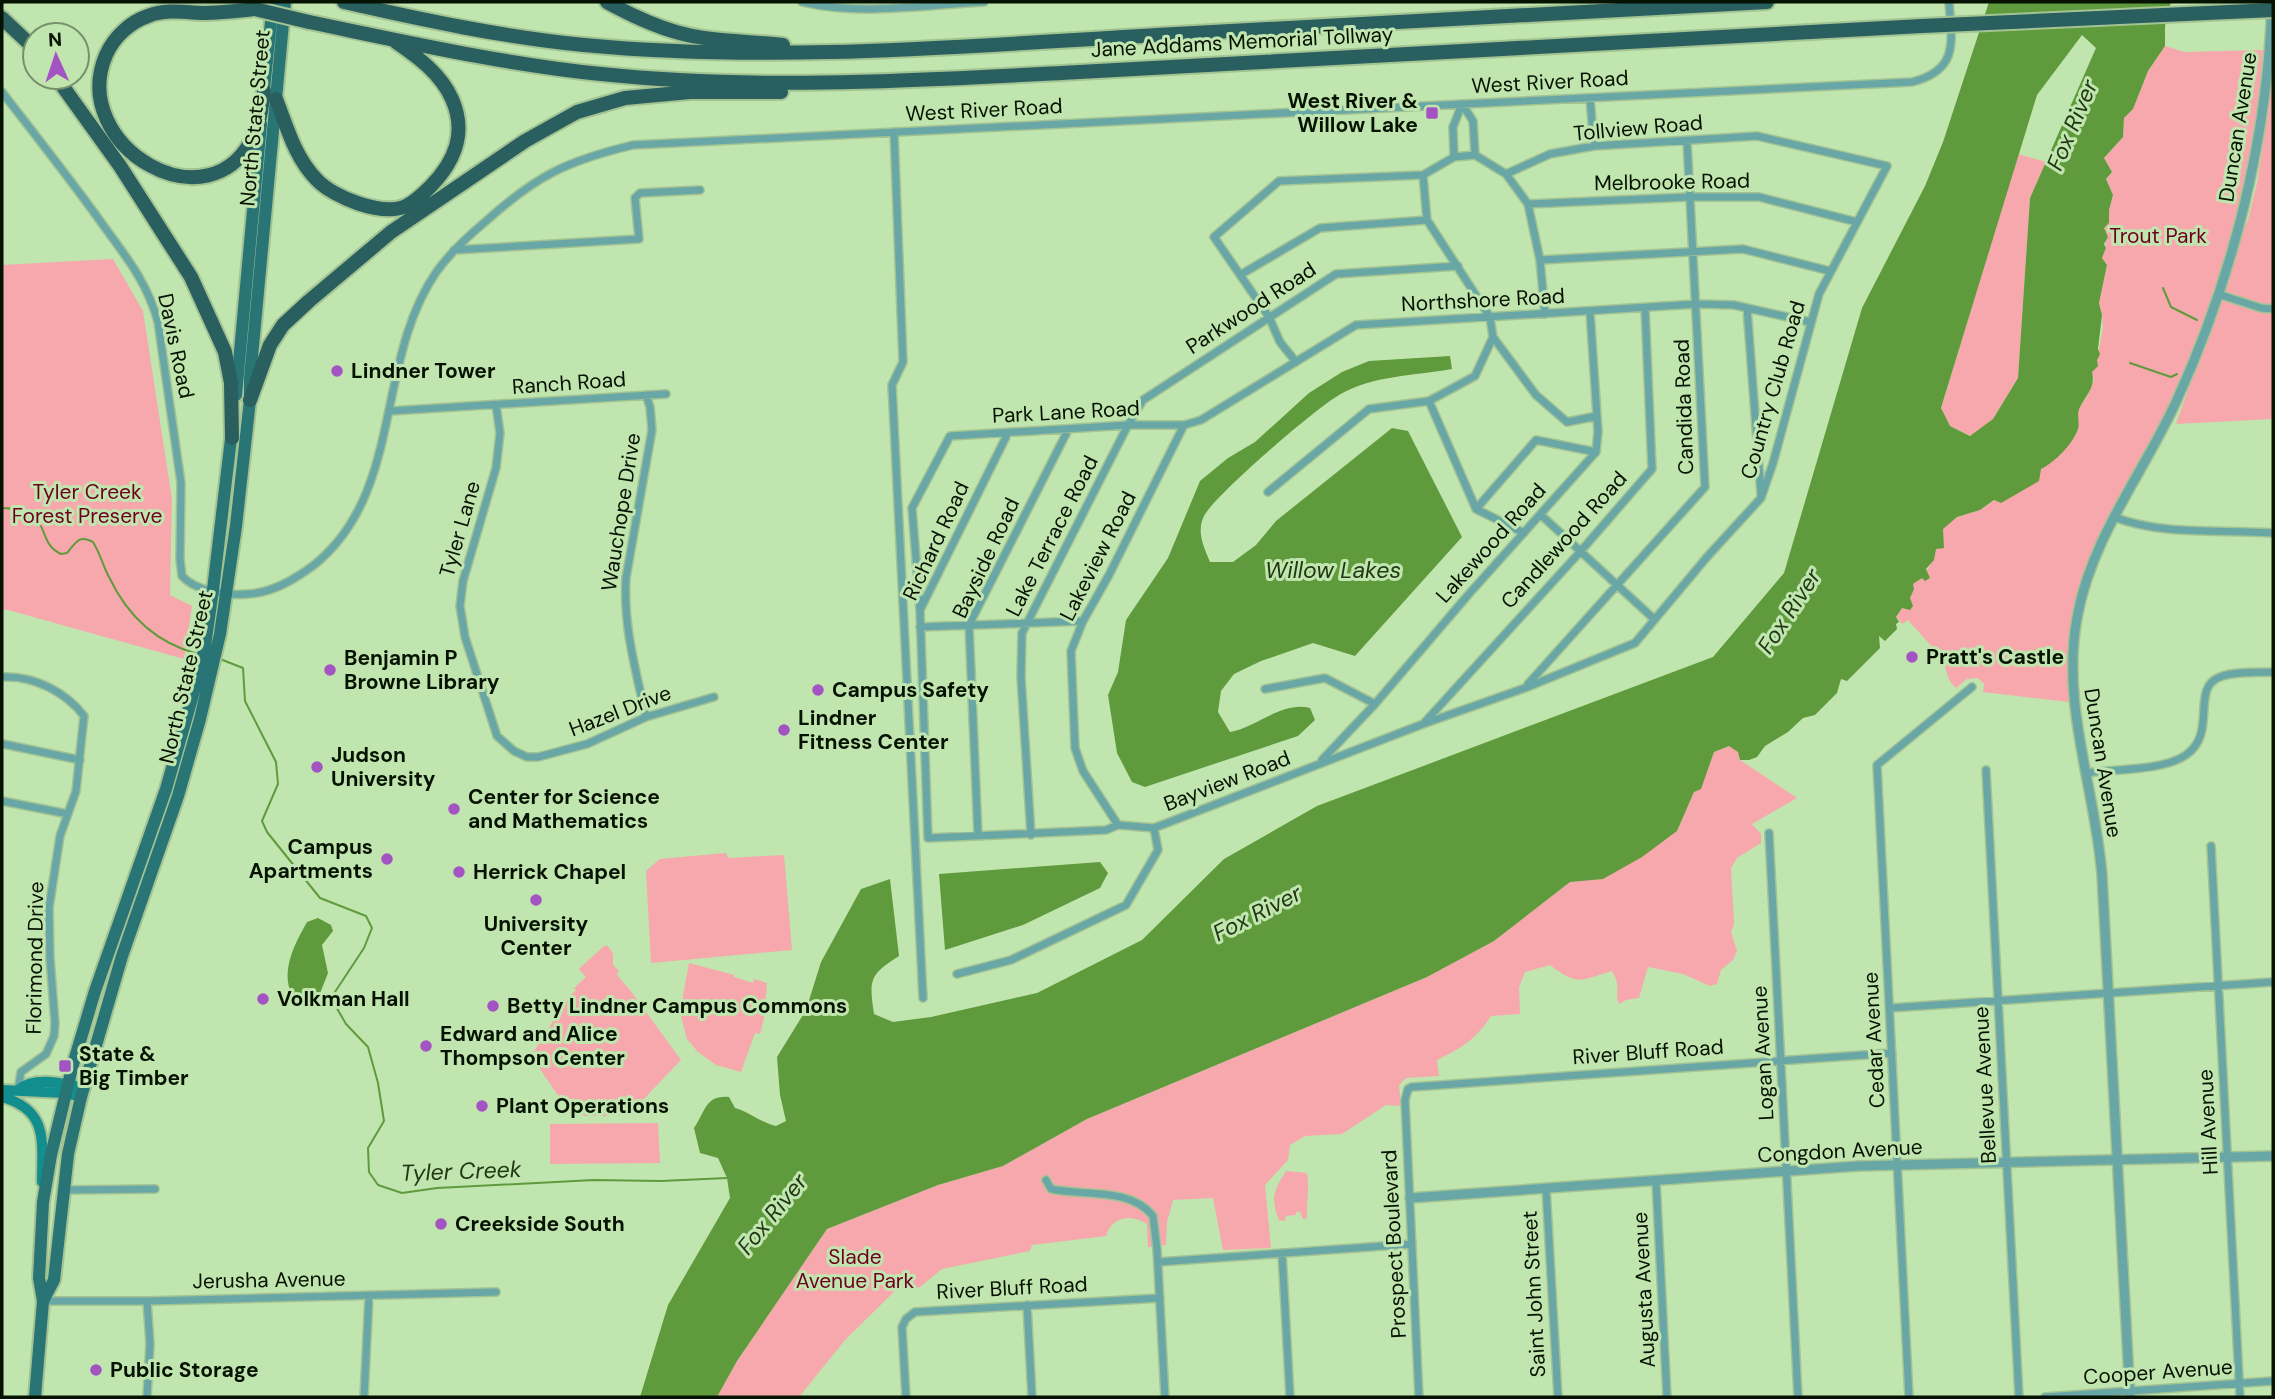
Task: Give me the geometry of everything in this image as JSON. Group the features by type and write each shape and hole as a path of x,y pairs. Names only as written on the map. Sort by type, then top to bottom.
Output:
{"highway":[{"name":"Jane Addams Memorial Tollway","path":"220,2 487,58 601,74 788,83 922,80 1922,26 2273,10"},
{"name":"Jane Addams Memorial Tollway","path":"344,2 466,29 583,45 712,52 929,48 1766,2"},
{"path":"607,2 630,15 676,32 819,52"},
{"path":"255,9 157,13 136,21 120,34 107,52 99,78 99,94 109,125 140,160 155,170 192,177 220,170 246,149 270,95"},
{"path":"2,18 21,36"},
{"path":"270,95 298,153 316,180 339,196 356,203 388,208 406,206 426,191 450,162 459,141 458,124 452,99 438,76 392,39"},
{"path":"250,400 270,345 283,325 309,301 391,232 525,141 577,112 625,98 690,92 846,90 922,80"},
{"path":"67,91 120,166 191,277 225,352 231,383 232,438"}],"main road":[{"name":"North State Street","path":"43,1301 54,1280 68,1154 82,1093 122,957 178,796 210,654 250,400 270,95 273,2"},
{"name":"North State Street","path":"220,592 232,438 270,95 285,2"},
{"name":"North State Street","path":"35,1397 43,1301 39,1278 43,1202 66,1088 105,959 166,789 210,654"},
{"path":"2,1090 26,1093 66,1088 82,1093"},
{"path":"2,1097 29,1110 39,1125 43,1142 43,1202"}],"street":[{"path":"802,2 862,8 984,2"},
{"name":"Duncan Avenue","path":"2130,1394 2099,840 2074,706 2073,643 2084,585 2098,548 2176,402 2218,295 2239,223 2262,112 2272,2"},
{"name":"West River Road","path":"220,592 244,595 272,589 299,576 333,547 351,524 371,483 406,341 428,285 453,250 517,193 553,170 590,155 633,145 1912,82 1928,78 1940,71 1948,57 1949,5"},
{"name":"Davis Road","path":"2,92 78,190 147,289 158,322 178,459 182,576 191,583 220,592"},
{"path":"1590,98 1594,146"},
{"path":"1462,104 1473,121 1475,155"},
{"path":"1454,157 1453,127 1462,104"},
{"path":"894,132 903,362 892,385 923,998"},
{"name":"Tollview Road","path":"1506,174 1550,154 1594,146 1758,136 1887,166"},
{"name":"Candida Road","path":"1525,688 1704,487 1688,141"},
{"path":"1296,362 1280,342 1269,317 1214,237 1279,181 1423,175 1454,157 1475,155 1506,174 1528,204 1540,260 1545,314"},
{"name":"Country Club Road","path":"1525,688 1635,643 1761,498 1819,294 1887,166"},
{"path":"1423,175 1427,220 1490,317 1493,337 1536,395 1567,422 1597,416"},
{"path":"453,250 639,239 635,198 640,194 700,190"},
{"name":"Melbrooke Road","path":"1528,204 1759,197 1857,222"},
{"path":"1240,275 1321,228 1427,220"},
{"path":"1540,260 1742,249 1830,271"},
{"name":"Parkwood Road","path":"1128,425 1143,400 1336,274 1458,266"},
{"path":"2218,295 2273,309"},
{"name":"Northshore Road","path":"1184,425 1201,420 1356,326 1697,304 1747,308 1810,323"},
{"name":"Candlewood Road","path":"1423,724 1580,552 1651,469 1645,308"},
{"path":"1747,308 1761,498"},
{"path":"1476,509 1536,440 1596,452 1597,416 1590,312"},
{"path":"1268,492 1369,409 1429,401 1475,376 1493,337"},
{"name":"Ranch Road","path":"390,411 666,394"},
{"name":"Wauchope Drive","path":"646,396 652,430 625,597 627,627 646,717"},
{"path":"1429,401 1476,509 1524,533"},
{"name":"Tyler Lane","path":"496,405 499,450 460,594 461,621 497,736 513,751 527,757 538,757"},
{"name":"Park Lane Road","path":"920,610 912,508 950,436 1128,425 1184,425"},
{"name":"Lake Terrace Road","path":"1031,835 1021,667 1022,633 1128,425"},
{"name":"Lakeview Road","path":"1118,825 1083,771 1075,748 1071,651 1083,621 1184,425"},
{"name":"Bayside Road","path":"978,835 969,625 1068,430"},
{"name":"Richard Road","path":"928,838 920,610 1008,433"},
{"name":"Lakewood Road","path":"1319,763 1375,704 1596,452"},
{"path":"1541,515 1654,620"},
{"path":"2114,517 2145,525 2273,533"},
{"path":"920,627 1083,621"},
{"path":"2086,773 2178,760 2192,750 2202,735 2205,693 2211,682 2229,675 2273,672"},
{"name":"Florimond Drive","path":"5,677 23,677 40,682 78,708 84,716 76,791 57,852 49,908 54,1036 46,1054 21,1072 18,1090"},
{"path":"1265,689 1325,678 1375,704"},
{"name":"Cedar Avenue","path":"1909,1397 1877,765 1972,687"},
{"name":"Bayview Road","path":"928,838 1106,830 1118,825 1154,828 1319,763 1525,688"},
{"name":"Hazel Drive","path":"538,757 587,744 646,717 714,697"},
{"path":"4,744 80,760"},
{"name":"Bellevue Avenue","path":"1986,770 2020,1397"},
{"path":"2,801 68,814"},
{"path":"957,974 1011,960 1126,905 1158,850 1154,828"},
{"name":"Logan Avenue","path":"1769,833 1798,1397"},
{"name":"Hill Avenue","path":"2211,846 2240,1397"},
{"path":"1890,1008 2273,982"},
{"name":"River Bluff Road","path":"1408,1089 1892,1054"},
{"name":"Prospect Boulevard","path":"1408,1089 1405,1100 1419,1397"},
{"name":"Congdon Avenue","path":"1410,1198 1787,1170 2006,1161 2273,1156"},
{"path":"1046,1180 1051,1189 1120,1198 1148,1210 1154,1221 1165,1397"},
{"name":"Augusta Avenue","path":"1656,1181 1667,1397"},
{"name":"Saint John Street","path":"1546,1188 1558,1397"},
{"path":"64,1190 155,1189"},
{"path":"1157,1262 1412,1244"},
{"path":"1282,1253 1290,1397"},
{"name":"Jerusha Avenue","path":"43,1301 496,1292"},
{"path":"364,1397 369,1296"},
{"name":"River Bluff Road","path":"906,1397 902,1327 911,1314 1160,1298"},
{"path":"147,1301 150,1344 147,1397"},
{"path":"1027,1305 1032,1397"},
{"name":"Cooper Avenue","path":"2045,1397 2130,1394 2273,1381"}],"green space":[{"path":"2165,46 2184,52 2263,50 2260,92 2246,175 2212,299 2165,416 2103,530 2083,577 2070,639 2069,702 1983,692 1984,684 1978,678 1967,679 1956,688 1930,644 1908,620 1902,624 1896,617 1910,597 1913,584 1928,569 1936,548 1944,548 1942,529 1957,517 1980,510 2041,469 2078,429 2078,410 2094,380 2092,372 2103,328 2099,303 2107,266 2102,258 2106,248 2104,228 2109,223 2113,195 2106,179 2112,172 2104,158 2123,137 2124,118 2133,109 2148,71"},
{"name":"Trout Park","path":"2273,77 2273,419 2176,424 2249,216 2257,183"},
{"path":"2018,154 2046,162 2030,198 2018,378 1993,419 1971,436 1950,426 1941,409"},
{"name":"Tyler Creek Forest Preserve","path":"113,259 143,311 172,499 170,595 192,606 184,659 2,610 2,265"},
{"name":"Slade Avenue Park","path":"1729,746 1739,752 1740,760 1797,798 1752,824 1761,834 1761,843 1737,858 1731,868 1734,924 1731,932 1737,951 1733,960 1721,970 1717,984 1710,986 1683,974 1648,967 1639,998 1619,1004 1617,981 1612,971 1580,980 1567,976 1550,965 1525,972 1519,987 1520,1014 1491,1016 1468,1042 1437,1060 1439,1076 1406,1078 1399,1085 1401,1106 1386,1105 1342,1134 1305,1136 1290,1145 1288,1160 1265,1185 1271,1248 1223,1250 1213,1198 1173,1200 1167,1222 1166,1245 1148,1247 1147,1224 1128,1218 1112,1225 1106,1236 1032,1245 1030,1251 942,1269 920,1287 910,1290 908,1278 845,1340 799,1397 717,1397 737,1361 827,1229 938,1185 1003,1166 1087,1119 1427,977 1494,941 1570,882 1585,880 1677,831 1694,792 1701,788 1714,752"},
{"path":"726,853 728,858 784,855 792,950 651,963 646,871 660,859"},
{"path":"604,946 608,946 613,954 613,965 619,971 617,975 681,1060 638,1105 619,1116 585,1116 564,1104 531,1056 568,998 576,990 574,988 586,977 579,969"},
{"path":"689,963 753,983 754,979 767,983 760,1034 755,1033 741,1072 716,1065 698,1052 687,1039 680,1012"},
{"path":"658,1123 660,1163 550,1164 550,1124"},
{"path":"1286,1171 1307,1173 1307,1218 1303,1219 1300,1212 1296,1212 1296,1215 1286,1216 1285,1221 1279,1220 1275,1194"}],"water":[{"name":"Fox River","path":"1989,2 2171,2 2165,26 2165,46 2148,71 2133,109 2124,118 2123,137 2104,158 2112,172 2106,179 2113,195 2109,223 2104,228 2108,237 2102,258 2107,265 2099,303 2102,315 2098,349 2100,354 2098,366 2092,372 2092,387 2079,410 2076,435 2052,462 2041,469 2039,481 2001,503 1994,500 1980,510 1957,517 1943,529 1944,548 1936,549 1934,560 1926,569 1930,578 1925,581 1922,578 1913,584 1910,598 1913,606 1910,610 1902,608 1896,617 1899,622 1896,624 1897,629 1885,641 1879,636 1880,648 1847,681 1841,679 1837,693 1815,715 1803,718 1788,732 1765,746 1757,757 1749,760 1740,760 1738,752 1729,746 1714,752 1701,789 1694,792 1677,831 1642,857 1603,879 1570,882 1494,941 1427,977 1087,1119 1003,1166 938,1185 827,1229 737,1361 717,1397 640,1397 668,1305 730,1198 727,1178 718,1158 700,1153 694,1128 707,1105 721,1097 729,1097 735,1108 771,1125 776,1126 786,1121 780,1095 777,1057 806,1010 821,962 861,889 890,879 899,956 882,968 873,979 874,1014 893,1022 931,1017 1037,993 1142,940 1224,859 1317,806 1713,657 1784,573 1862,308 1925,186 1943,142","holes":["2082,35 2096,48 2030,198 2018,378 1993,419 1970,436 1950,426 1941,408 2037,95"]},
{"name":"Willow Lakes","path":"1450,356 1452,369 1366,383 1327,403 1226,490 1204,516 1201,534 1210,562 1233,562 1256,545 1276,521 1392,428 1408,431 1462,537 1355,656 1313,643 1261,661 1234,674 1221,691 1218,712 1230,732 1289,708 1310,708 1315,720 1298,736 1145,787 1132,782 1117,753 1108,695 1118,672 1126,620 1168,558 1200,481 1228,458 1255,442 1309,393 1342,372 1369,361"},
{"path":"1100,862 1108,873 1100,888 1023,925 945,950 939,874"},
{"path":"318,918 331,925 333,931 322,945 328,973 314,1002 293,996 289,987 288,968 307,922"}],"waterway":[{"path":"2163,288 2171,307 2197,320"},
{"path":"2130,363 2171,377 2177,374"},
{"name":"Tyler Creek","path":"2,508 30,514 37,520 53,548 61,554 67,553 81,539 93,542 116,591 144,626 169,643 198,654"},
{"name":"Tyler Creek","path":"220,659 243,668 245,701 276,762 278,784 262,821 267,832 320,898 366,916 372,928 364,948 331,998 346,1024 368,1047 378,1083 384,1121 368,1148 369,1172 378,1185 402,1193 437,1188 594,1180 727,1178"}],"place":[{"name":"West River & Willow Lake","path":"1432,113"},
{"name":"Lindner Tower","path":"337,371"},
{"name":"Pratt's Castle","path":"1912,657"},
{"name":"Benjamin P Browne Library","path":"330,670"},
{"name":"Campus Safety","path":"818,690"},
{"name":"Lindner Fitness Center","path":"784,730"},
{"name":"Judson University","path":"317,767"},
{"name":"Center for Science and Mathematics","path":"454,809"},
{"name":"Campus Apartments","path":"387,859"},
{"name":"Herrick Chapel","path":"459,872"},
{"name":"University Center","path":"536,900"},
{"name":"Volkman Hall","path":"263,999"},
{"name":"Betty Lindner Campus Commons","path":"493,1006"},
{"name":"Edward and Alice Thompson Center","path":"426,1046"},
{"name":"State & Big Timber","path":"65,1066"},
{"name":"Plant Operations","path":"482,1106"},
{"name":"Creekside South","path":"441,1224"},
{"name":"Public Storage","path":"96,1370"}]}
